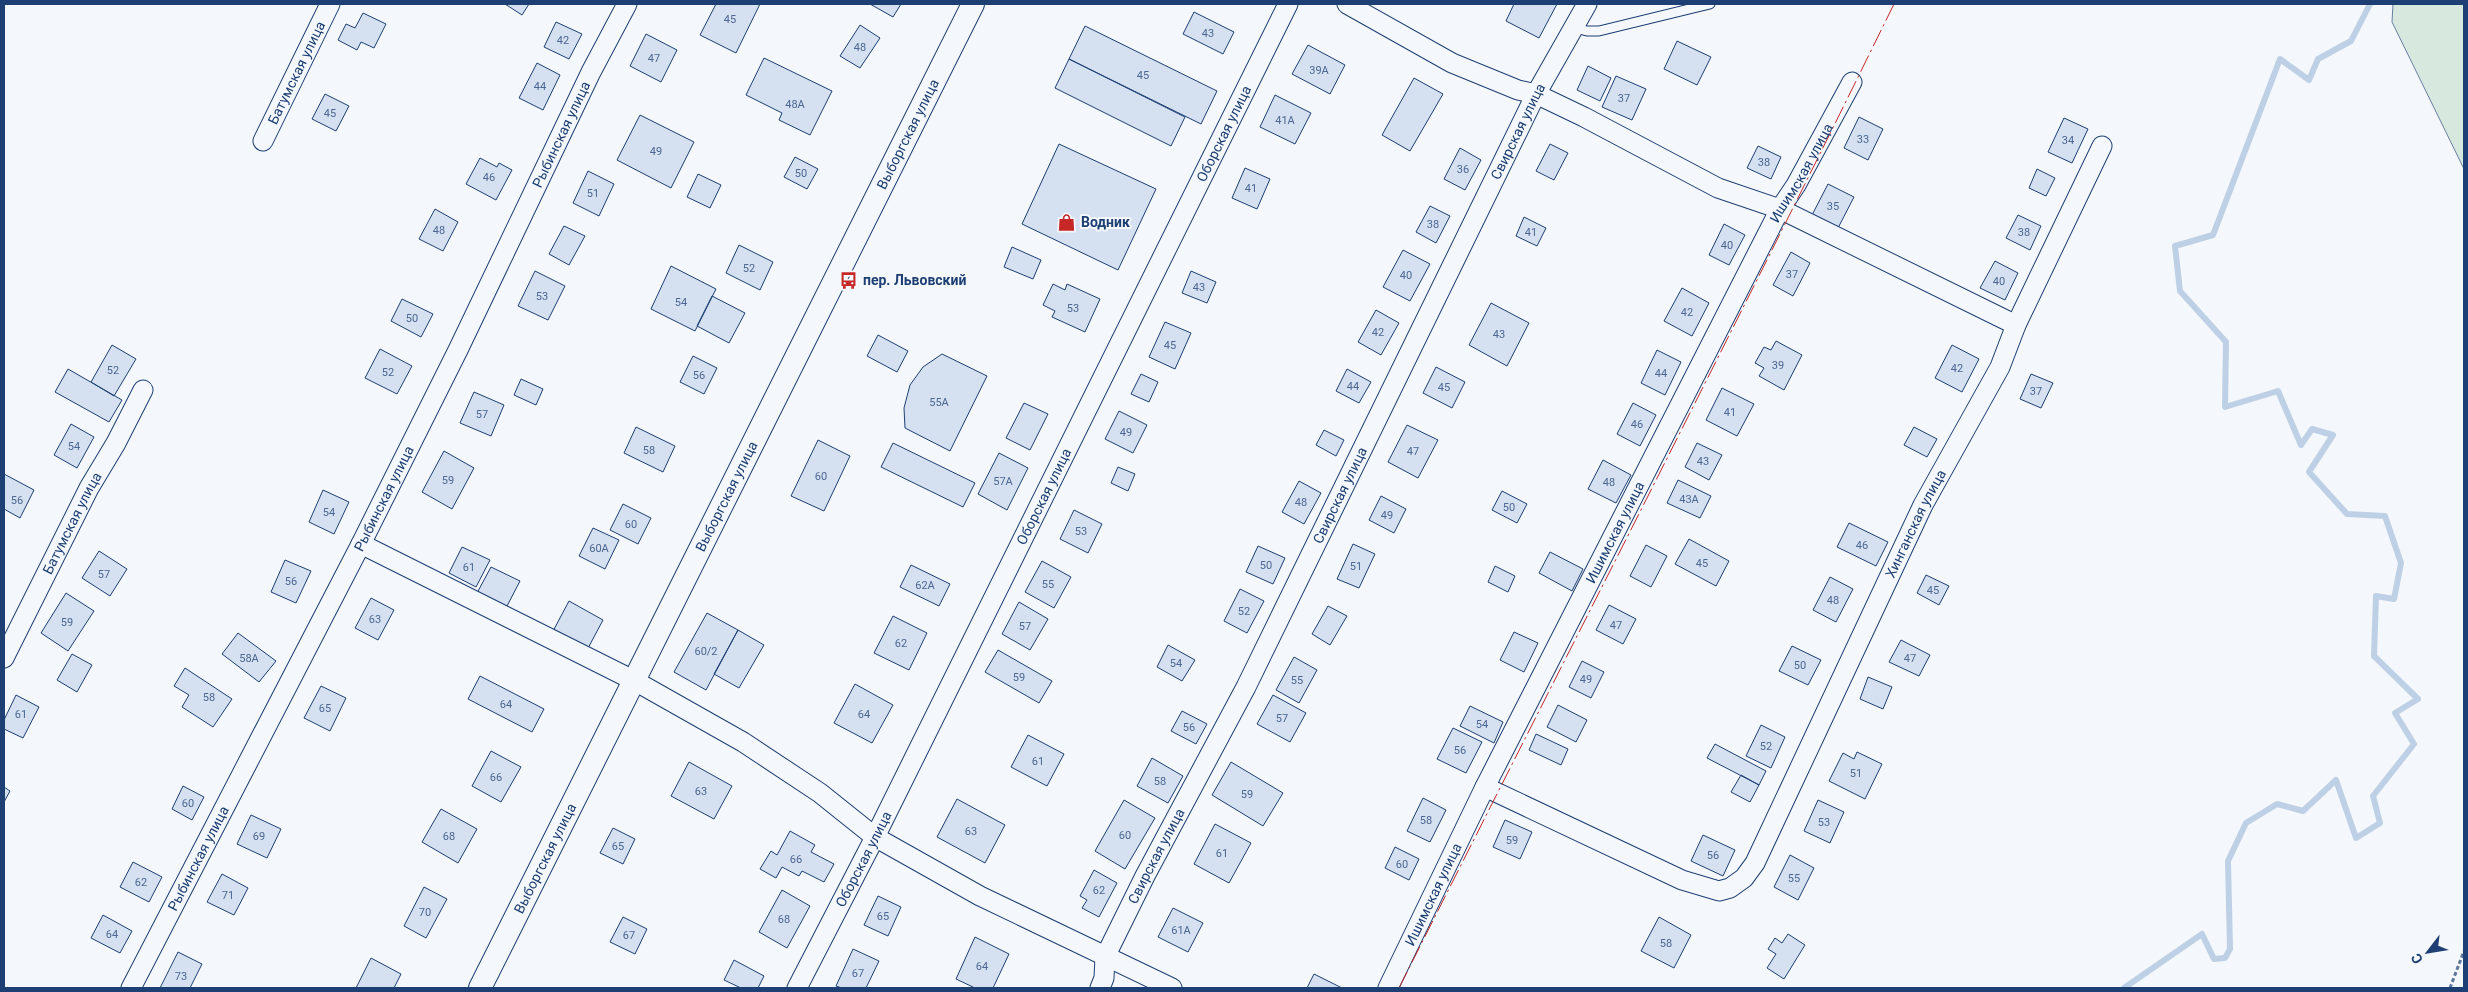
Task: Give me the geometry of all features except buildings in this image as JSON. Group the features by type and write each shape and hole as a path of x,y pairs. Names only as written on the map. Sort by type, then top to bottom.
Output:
{"street":[{"name":"Батумская улица","path":"264,141 330,4"},
{"name":"Рыбинская улица","path":"131,988 361,544 458,350 591,72 627,4"},
{"name":"Выборгская улица","path":"480,988 973,4"},
{"name":"Оборская улица","path":"797,988 875,837 1288,4"},
{"path":"1347,4 1452,63 1504,84 1536,94 1584,117 1718,188 1780,209 2016,325"},
{"name":"Свирская улица","path":"1100,988 1104,978 1105,958 1145,876 1246,687 1536,94 1587,4"},
{"name":"Ишимская улица","path":"1388,988 1484,787 1780,209 1796,185 1852,82"},
{"name":"Хинганская улица","path":"1484,787 1682,880 1719,891 1730,888 1744,878 1754,863 1923,505 2000,367 2016,325 2102,146"},
{"name":"Батумская улица","path":"4,658 89,488 116,443 143,390"},
{"path":"361,544 634,681 743,742 820,793 875,837 988,900 1105,958 1172,988"}],"lane":[{"path":"1575,28 1599,31 1710,4"}],"path":[{"path":"2450,988 2464,951"}],"shaded area":[{"path":"2393,4 2464,4 2464,169 2392,22"}],"waterway":[{"path":"2124,988 2202,934 2214,959 2225,958 2230,949 2228,861 2246,823 2277,804 2303,811 2336,780 2356,838 2380,823 2373,796 2414,744 2395,713 2418,699 2374,656 2376,596 2394,599 2401,563 2385,516 2347,514 2309,472 2333,435 2312,429 2301,445 2278,391 2225,407 2226,342 2180,291 2175,246 2213,235 2280,59 2309,80 2318,59 2351,41 2370,4"}],"power":[{"path":"1399,988 1710,374 1894,4"}],"place":[{"name":"Водник","path":"1067,222"},
{"name":"пер. Львовский","path":"849,280"}]}
